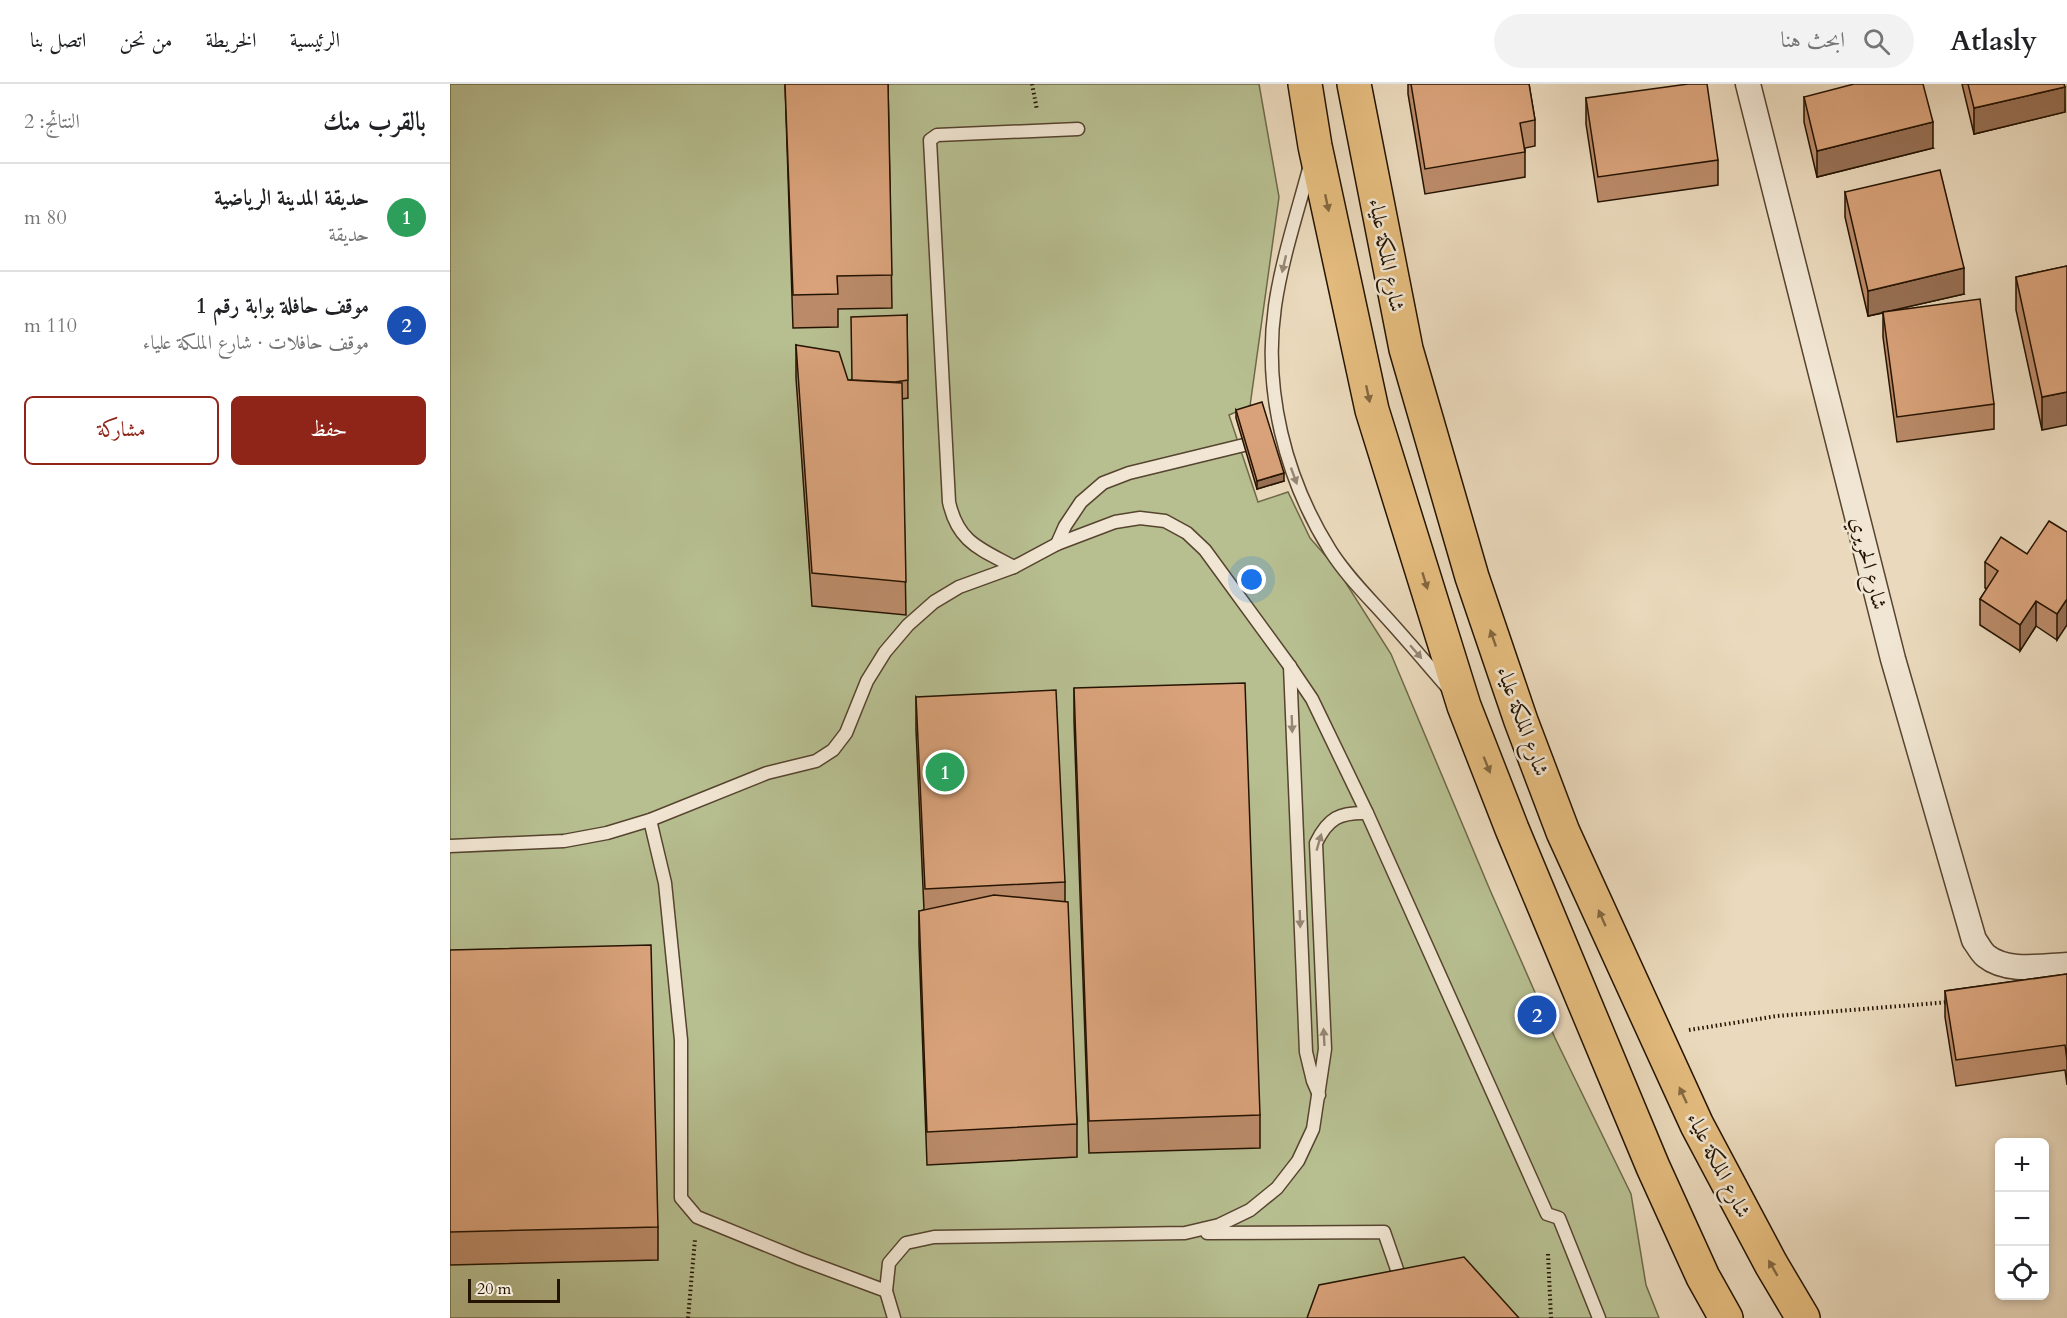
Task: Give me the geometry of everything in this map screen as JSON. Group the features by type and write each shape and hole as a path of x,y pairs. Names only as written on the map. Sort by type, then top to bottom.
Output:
{"main road":[{"path":"1305,84 1315,146 1372,410 1464,706 1653,1167 1703,1277 1726,1318"},
{"name":"شارع الملكة علياء","path":"1354,84 1406,349 1472,577 1521,721 1563,832 1697,1125 1771,1264 1803,1318"}],"street":[{"name":"شارع الحريري","path":"1748,84 1893,659 1974,940 1986,955 2002,964 2032,967 2067,964"}],"lane":[{"path":"1014,567 968,540 959,530 952,516 949,502 930,140 937,135 1078,129"},
{"path":"1315,146 1275,306 1272,350 1276,438 1310,515 1331,551 1356,585 1464,706"},
{"path":"1057,544 1065,526 1081,502 1103,483 1129,473 1244,445"},
{"path":"450,846 564,841 607,833 650,820 767,773 816,761 833,750 846,733 867,681 885,652 908,625 934,602 959,587 1014,567 1057,544 1115,522 1140,518 1165,521 1187,533 1205,550 1312,699 1367,813 1547,1214 1559,1218 1599,1318"},
{"path":"1289,665 1306,1052 1312,1081 1319,1095"},
{"path":"1185,1233 1219,1225 1250,1210 1277,1188 1298,1161 1313,1129 1325,1048 1316,843 1323,829 1336,818 1351,812 1367,813"},
{"path":"650,820 665,883 681,1040 681,1198 697,1217 886,1291"},
{"path":"894,1318 886,1291 889,1263 906,1243 934,1237 1384,1232 1401,1281"}],"path":[{"path":"1655,1036 1777,1016 1961,1001"},
{"path":"1547,1214 1551,1318"},
{"path":"688,1318 697,1217"}],"green space":[{"path":"450,84 1259,84 1279,197 1250,406 1229,415 1258,502 1288,492 1310,538 1337,569 1391,654 1555,1038 1631,1194 1646,1285 1659,1318 450,1318"}],"building":[{"path":"785,84 888,84 892,275 837,276 838,294 793,295"},
{"path":"1411,84 1529,84 1535,120 1520,123 1525,152 1425,169"},
{"path":"1688,84 1707,84 1718,160 1598,177 1586,98"},
{"path":"1854,84 1923,84 1933,122 1817,151 1804,97"},
{"path":"1968,84 2064,84 2065,87 1974,108"},
{"path":"1940,170 1964,268 1868,291 1845,192"},
{"path":"2067,266 2067,392 2042,397 2016,277"},
{"path":"1980,299 1994,404 1897,417 1883,312"},
{"path":"907,315 908,380 895,382 852,380 851,317"},
{"path":"796,345 839,352 848,380 902,383 906,582 812,573"},
{"path":"1262,402 1284,473 1257,481 1236,410"},
{"path":"2049,521 2067,532 2067,599 2057,614 2036,601 2020,625 1980,599 1998,571 1985,562 2001,537 2027,554"},
{"path":"1245,683 1260,1115 1089,1121 1074,688"},
{"path":"1056,690 1065,882 925,889 916,697"},
{"path":"994,895 1068,902 1077,1124 927,1132 919,911"},
{"path":"651,945 658,1227 450,1232 450,950"},
{"path":"2067,974 2067,1060 2065,1045 1956,1060 1945,991"},
{"path":"1464,1257 1519,1318 1307,1318 1319,1285"}],"place":[{"name":"حديقة المدينة الرياضية","path":"945,772"},
{"name":"موقف حافلة بوابة رقم 1","path":"1537,1015"}]}
